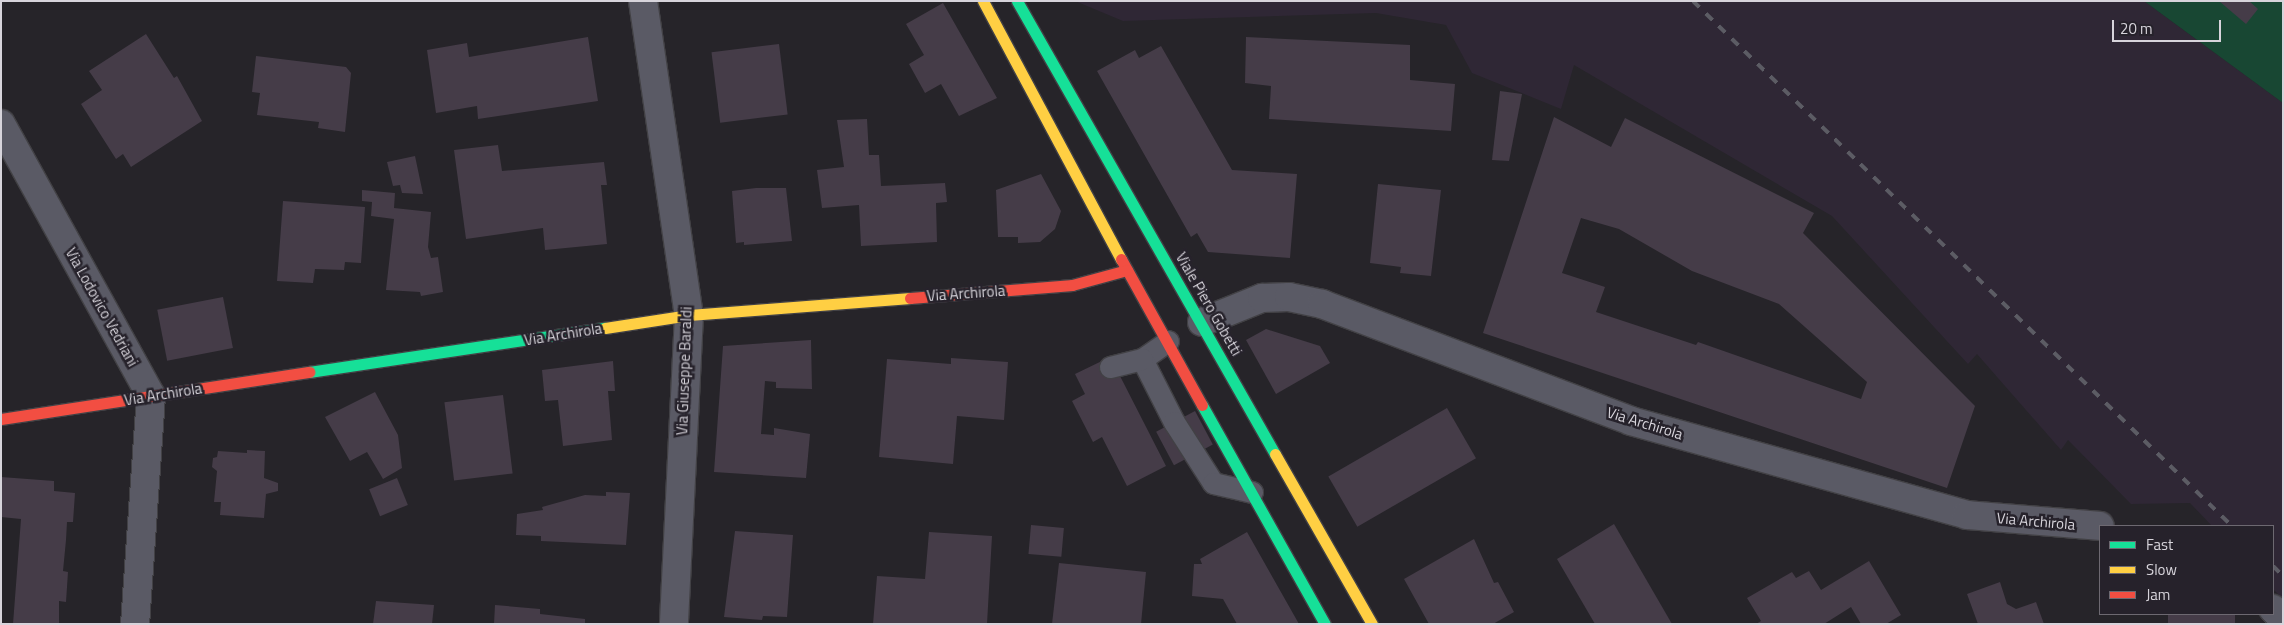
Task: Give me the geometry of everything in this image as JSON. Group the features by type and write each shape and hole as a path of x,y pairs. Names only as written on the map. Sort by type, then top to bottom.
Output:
{"main road":[{"path":"983,1 1127,270 1325,624"},
{"name":"Viale Piero Gobetti","path":"1017,1 1202,322 1372,624"},
{"name":"Via Archirola","path":"1,419 689,315 1072,285 1127,270"}],"street":[{"name":"Via Giuseppe Baraldi","path":"642,1 689,315 674,624"},
{"name":"Via Lodovico Vedriani","path":"1,124 151,396"},
{"name":"Via Archirola","path":"1202,322 1262,298 1289,297 1322,304 1631,421 1967,515 2099,526"},
{"path":"135,624 151,396"}],"lane":[{"path":"1110,368 1142,359 1168,341"},
{"path":"1142,359 1193,456 1213,483 1252,492"}],"shaded area":[{"path":"1075,1 2144,1 2283,103 2283,599 2274,590 2274,525 2211,525 2190,503 2131,504 2068,440 2061,450 1977,354 1968,364 1832,216 1574,65 1561,109 1472,73 1446,25 1376,13 1123,21"}],"green space":[{"path":"2144,1 2283,1 2283,103"}],"building":[{"path":"2219,1 2249,1 2258,9 2246,24"},
{"path":"943,3 997,98 959,116 941,84 925,93 909,64 924,55 906,24"},
{"path":"146,34 174,78 177,76 202,121 131,167 123,154 116,159 81,104 102,90 89,71"},
{"path":"588,37 598,101 478,119 477,106 436,113 427,50 467,43 469,57"},
{"path":"1246,37 1410,45 1410,80 1455,84 1451,131 1269,119 1271,86 1245,83"},
{"path":"779,44 788,114 720,123 712,52"},
{"path":"1161,46 1232,170 1297,174 1290,258 1208,252 1197,233 1191,237 1097,71 1135,50 1139,58"},
{"path":"256,56 346,67 351,73 345,132 318,128 319,122 257,115 260,93 252,92"},
{"path":"1500,91 1522,94 1509,161 1492,160"},
{"path":"1554,117 1611,147 1625,118 1814,213 1803,233 1975,406 1947,488 1483,333","holes":["1581,218 1619,229 1692,271 1779,304 1867,382 1861,399 1698,342 1696,345 1596,312 1605,287 1562,273"]},
{"path":"867,119 869,155 879,155 881,186 945,183 947,202 936,203 937,242 861,246 859,205 822,208 817,170 844,167 837,120"},
{"path":"498,145 502,171 604,162 607,185 601,185 607,244 545,250 543,228 466,239 454,150"},
{"path":"415,156 423,194 402,193 400,185 393,186 387,162"},
{"path":"1041,174 1061,211 1055,229 1040,242 1018,243 1018,237 998,237 996,190"},
{"path":"1378,184 1441,190 1431,276 1400,273 1401,267 1370,263"},
{"path":"756,188 786,188 792,241 744,245 744,242 736,243 732,191"},
{"path":"362,190 395,193 394,208 431,212 428,247 431,258 438,257 443,292 421,296 420,292 386,290 394,219 371,216 372,202 362,201"},
{"path":"283,201 365,207 361,263 345,262 344,270 315,269 313,283 277,281"},
{"path":"223,297 233,348 167,361 157,310"},
{"path":"1266,329 1320,346 1330,363 1276,394 1246,340"},
{"path":"811,340 812,389 776,388 776,382 765,381 761,434 774,435 774,428 810,434 806,478 714,472 723,346"},
{"path":"951,358 1008,362 1004,420 957,416 953,464 879,457 887,359 951,364"},
{"path":"1106,359 1115,378 1120,376 1166,466 1127,486 1102,437 1093,442 1072,401 1085,394 1075,374"},
{"path":"613,361 615,391 608,391 612,440 563,446 558,400 545,401 542,370"},
{"path":"375,392 398,435 402,468 383,479 367,452 350,461 325,417"},
{"path":"503,395 513,473 454,481 444,402"},
{"path":"1447,408 1476,458 1357,527 1328,476"},
{"path":"1195,411 1213,445 1174,465 1156,432"},
{"path":"247,450 265,451 264,478 278,483 278,491 266,494 264,518 220,515 221,502 214,502 217,471 212,467 213,458 217,457 218,451 247,453"},
{"path":"1,477 54,481 54,491 75,493 73,522 67,522 63,571 68,572 66,602 59,601 59,624 13,624 21,519 1,517"},
{"path":"397,478 408,505 380,516 369,489"},
{"path":"606,492 630,493 626,545 541,541 541,536 516,535 517,514 543,510 542,507 585,495 606,496"},
{"path":"1614,524 1672,624 1595,624 1557,559"},
{"path":"1031,525 1064,528 1061,557 1028,554"},
{"path":"735,531 793,535 787,617 763,616 762,620 724,617"},
{"path":"929,532 992,536 987,624 873,624 877,576 925,579"},
{"path":"1247,532 1299,624 1237,624 1223,599 1192,596 1194,564 1202,564 1200,559"},
{"path":"1474,539 1494,583 1498,582 1514,612 1493,624 1429,624 1404,579"},
{"path":"1869,561 1901,615 1886,624 1861,624 1851,607 1824,624 1756,624 1761,621 1747,598 1792,572 1796,578 1809,571 1821,590"},
{"path":"1059,563 1146,572 1141,624 1052,624"},
{"path":"2000,582 2007,604 2016,609 2036,602 2044,624 1978,624 1967,594"},
{"path":"376,601 434,605 432,624 373,624"},
{"path":"495,605 540,609 540,614 585,619 585,624 494,624"},
{"path":"2168,615 2235,615 2235,624 2168,624"}],"railway":[{"path":"1693,1 2231,525"},
{"path":"2274,567 2283,576"}],"traffic: fast":[{"path":"1017,1 1275,454"},
{"path":"309,372 605,328"},
{"path":"1202,405 1325,624"}],"traffic: slow":[{"path":"983,1 1121,259"},
{"path":"605,328 689,315 910,298"},
{"path":"1275,454 1372,624"}],"traffic: jam":[{"path":"1121,259 1202,405"},
{"path":"910,298 1072,285 1127,270"},
{"path":"1,419 309,372"}]}
